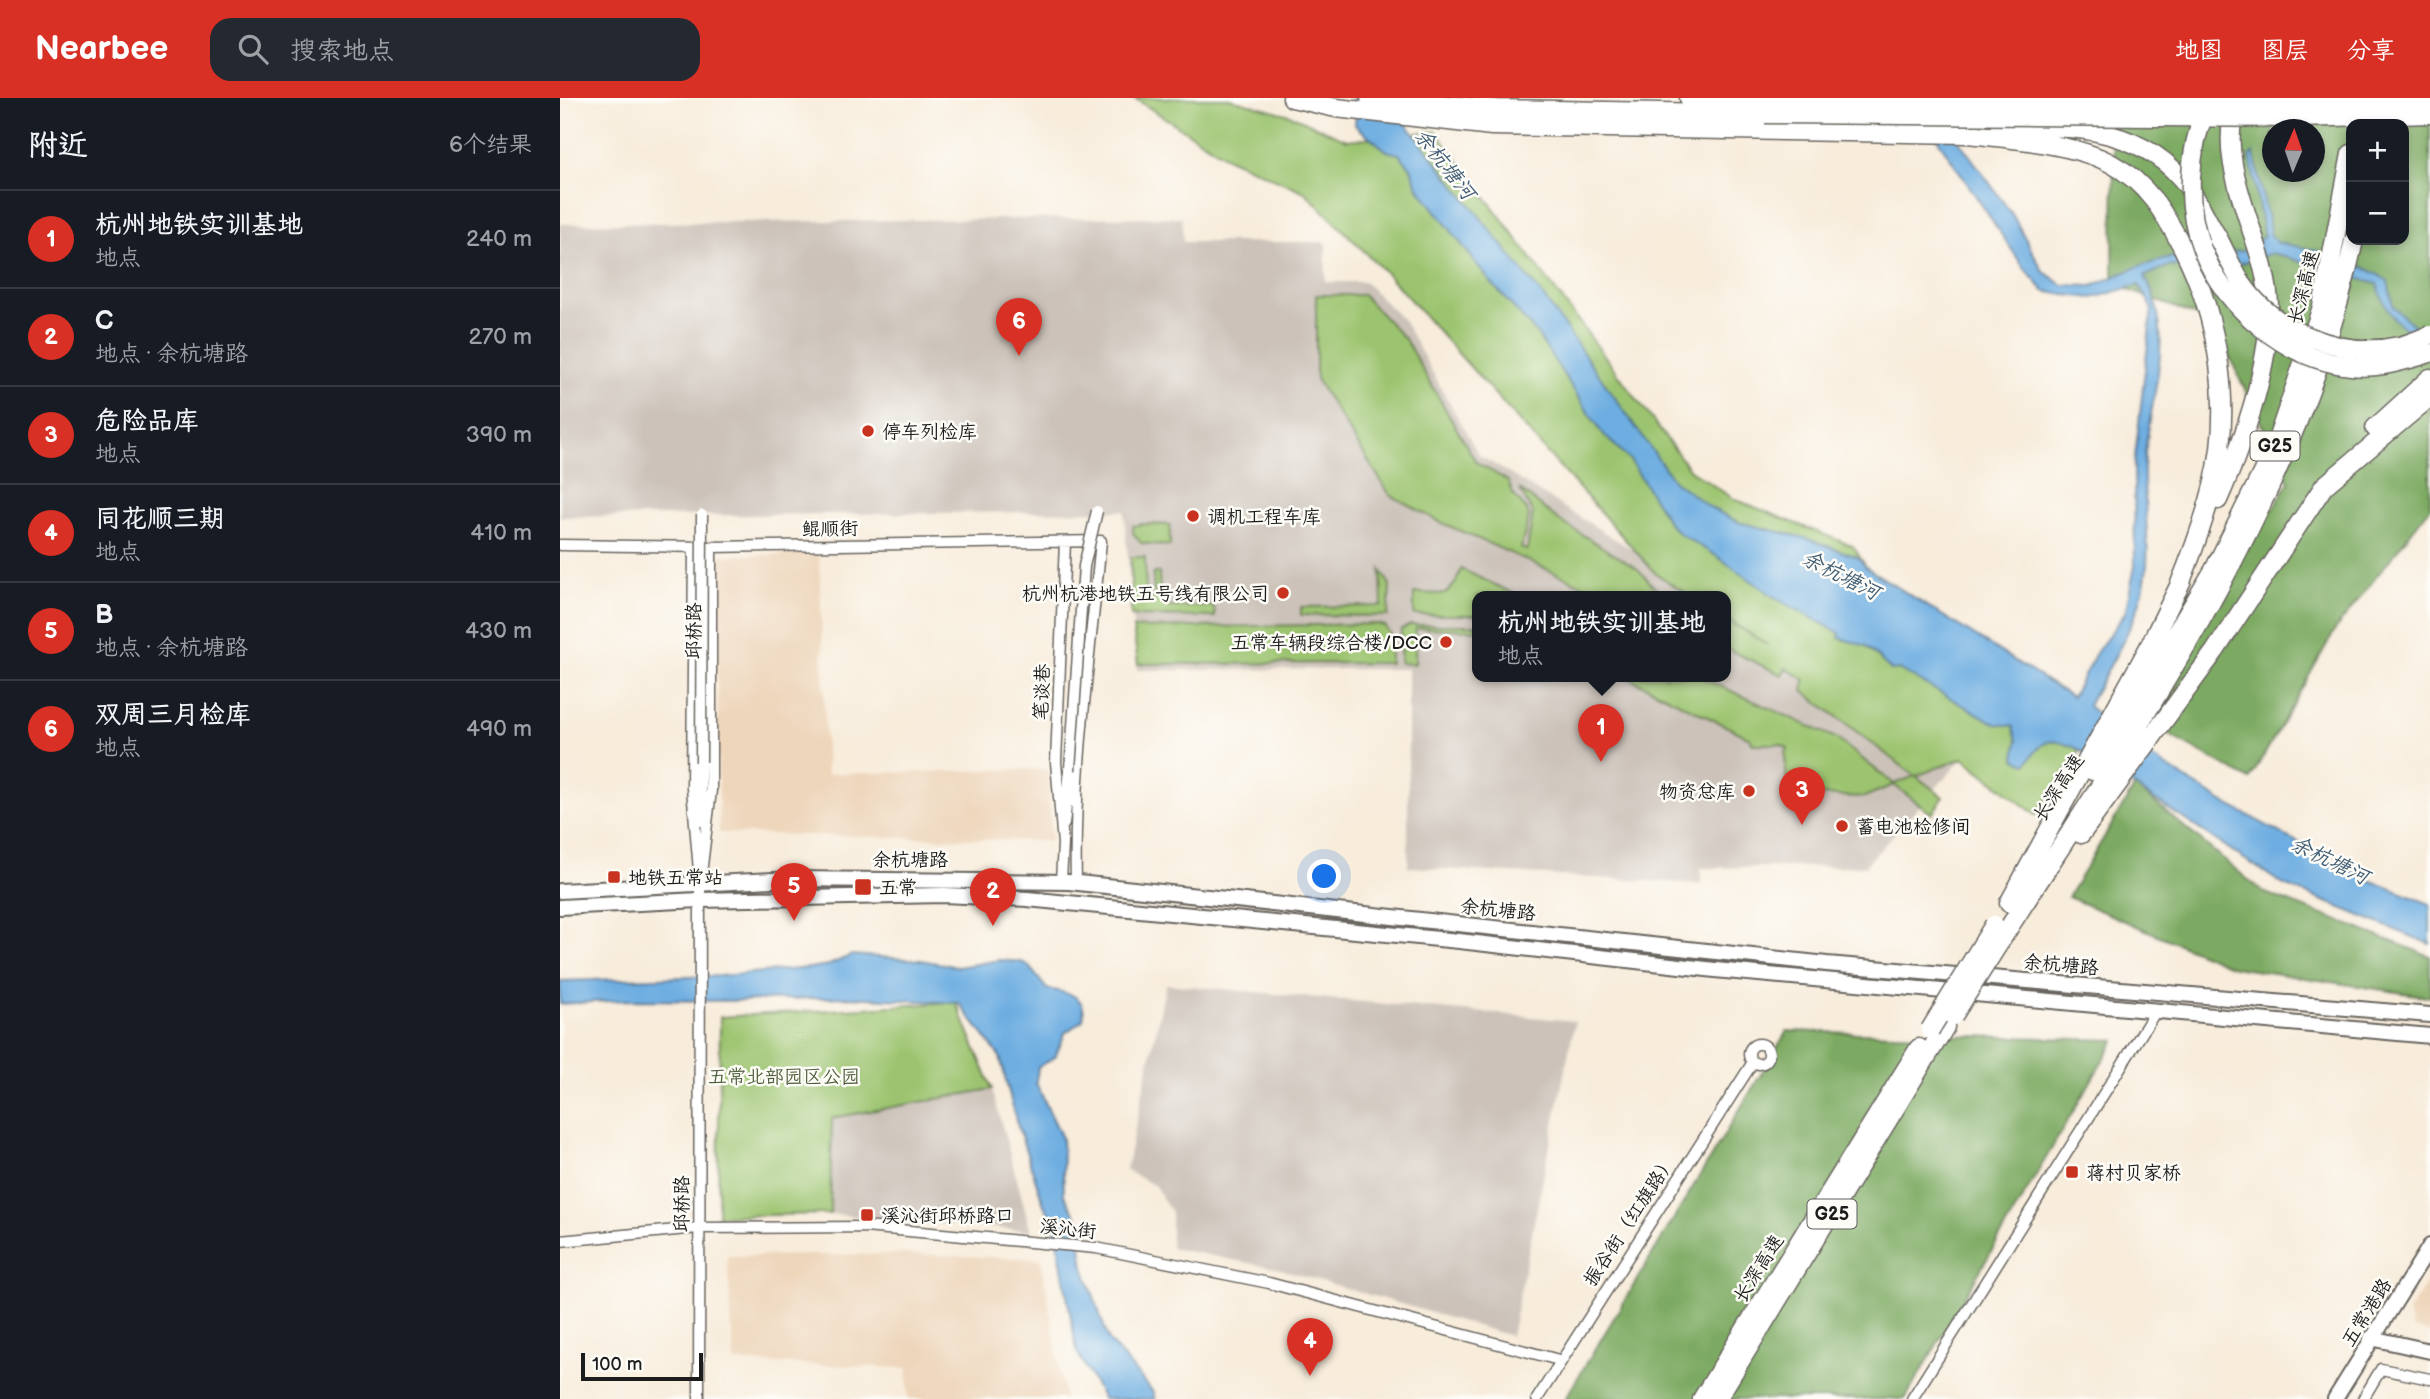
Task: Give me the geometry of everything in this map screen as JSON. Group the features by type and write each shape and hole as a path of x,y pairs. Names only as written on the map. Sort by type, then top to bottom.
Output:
{"highway":[{"path":"1292,98 1336,108 1492,126 1967,134 2035,141 2110,162 2135,178 2165,215 2189,260 2213,322 2221,400 2214,483 2177,591"},
{"path":"1370,98 1433,105 1592,113 2301,118 2430,114"},
{"path":"1689,98 2335,103 2429,98"},
{"path":"2212,98 2197,130 2192,163 2193,202 2202,248 2218,279 2243,312 2278,341 2313,356 2351,366 2396,363 2430,354"},
{"path":"2014,907 2094,771 2112,715 2177,591 2228,478 2247,419 2265,350 2269,306 2263,265 2232,150 2232,118 2240,98"},
{"path":"2357,119 2360,98"},
{"path":"2375,119 2378,98"},
{"path":"1967,134 2025,127 2065,128 2115,135 2152,155 2181,178 2241,282 2260,304 2293,329 2321,342 2354,347 2398,346 2430,335"},
{"name":"长深高速","path":"2136,716 2214,570 2274,449 2322,307 2346,180"},
{"name":"长深高速","path":"1702,1399 1938,1029 2094,771 2136,716 2244,542 2287,454 2341,304 2353,245"},
{"path":"2014,907 2122,781 2324,486 2376,426 2430,378"},
{"path":"2324,486 2430,397"},
{"name":"长深高速","path":"1717,1399 1938,1029"}],"main road":[{"name":"余杭塘路","path":"560,891 792,879 1061,881 1827,964 2430,1015"},
{"name":"余杭塘路","path":"560,907 700,900 944,895 1027,899 1729,971 2430,1036"},
{"name":"五常港路","path":"2335,1399 2430,1247"},
{"path":"2371,1338 2430,1351"}],"street":[{"name":"笔谈巷","path":"1061,881 1084,566 1097,511"},
{"name":"邱桥路","path":"699,1399 702,515"},
{"name":"笔谈巷","path":"1075,837 1101,541"},
{"name":"鲲顺街","path":"560,545 711,547 1101,541"},
{"name":"笔谈巷","path":"1063,844 1056,762 1065,542"},
{"name":"邱桥路","path":"694,547 692,788 700,883"},
{"name":"邱桥路","path":"700,883 711,790 711,547"},
{"name":"笔谈巷","path":"1070,770 1076,882"},
{"path":"1912,1399 2157,1009"},
{"name":"振谷街（红旗路）","path":"1537,1399 1559,1360 1753,1062"},
{"name":"溪沁街","path":"560,1241 698,1228 865,1227 1083,1247 1269,1283 1559,1360"},
{"path":"2363,1399 2381,1369 2430,1379"}],"shaded area":[{"path":"1182,217 1183,242 1326,242 1325,282 1365,282 1403,320 1479,455 1636,552 1655,573 1682,591 1472,591 1472,682 1731,682 1731,622 1847,694 1963,758 1865,866 1701,868 1701,884 1408,867 1408,669 1137,670 1124,511 560,517 560,224"},
{"path":"819,553 827,774 1049,769 1051,841 719,833 716,556"},
{"path":"1166,984 1575,1021 1511,1336 1280,1269 1171,1248 1171,1212 1155,1186 1126,1170"},
{"path":"992,1089 1031,1231 830,1214 832,1118"},
{"path":"907,1254 1041,1259 1065,1399 908,1399 908,1368 734,1362 727,1256"},
{"path":"2430,1278 2430,1333 2413,1329 2408,1312"}],"green space":[{"path":"1134,98 1228,98 1290,115 1347,140 1436,131 1690,470 1734,499 1853,546 1867,568 2102,717 2036,815 1963,758 1916,776 1943,797 1932,814 1894,785 1864,797 1787,794 1785,753 1788,748 1780,744 1753,744 1750,738 1637,682 1711,682 1836,738 1894,784 1915,776 1803,691 1805,680 1786,668 1782,675 1731,651 1731,623 1768,645 1731,622 1731,591 1682,591 1655,573 1387,274 1305,192 1228,158"},
{"path":"2114,98 2430,98 2430,508 2335,630 2250,780 2142,720 2289,482 2213,322 2113,284"},
{"path":"1316,295 1363,295 1405,339 1476,462 1508,481 1512,493 1527,510 1529,517 1521,548 1527,550 1533,513 1519,489 1560,521 1638,569 1658,591 1596,591 1440,522 1390,495 1316,379"},
{"path":"1170,525 1170,546 1141,543 1133,533 1133,526"},
{"path":"1131,557 1145,557 1146,600 1154,599 1153,573 1159,573 1160,600 1168,600 1168,607 1214,606 1215,617 1131,616"},
{"path":"1461,569 1508,591 1472,591 1472,615 1414,615 1414,593 1445,594 1455,584"},
{"path":"1381,570 1390,585 1388,616 1301,615 1301,607 1382,606"},
{"path":"1410,625 1472,625 1472,630 1416,628 1415,664 1400,663 1401,630"},
{"path":"1385,626 1390,635 1390,663 1138,664 1133,628"},
{"path":"2135,786 2263,892 2430,956 2430,997 2233,967 2068,897"},
{"name":"五常北部园区公园","path":"956,1002 992,1089 832,1118 830,1214 718,1216 720,1017"},
{"path":"1787,1031 2115,1040 1905,1399 1565,1399"}],"water":[{"name":"余杭塘河","path":"1352,98 1386,98 1545,299 1674,481 1711,508 1738,522 1805,538 1858,557 1867,568 2072,697 2096,653 2125,613 2135,566 2134,466 2152,308 2139,285 2093,298 2044,291 2024,268 1910,98 1928,98 2012,214 2043,271 2063,285 2092,286 2140,266 2174,257 2243,251 2264,236 2250,156 2254,153 2271,235 2277,243 2335,256 2388,281 2393,307 2430,339 2430,349 2392,316 2377,284 2272,253 2225,269 2169,266 2145,276 2155,300 2160,324 2158,371 2144,468 2146,576 2132,621 2088,706 2146,754 2223,802 2364,878 2430,904 2430,944 2284,885 2076,748 2058,742 2046,742 2026,764 2015,759 2017,741 2013,726 1996,724 1900,670 1892,671 1866,646 1839,638 1840,633 1777,599 1680,534 1669,523 1630,460 1602,433 1537,334 1489,280 1417,186 1411,168 1399,154 1387,151 1355,125 1356,109"},
{"path":"852,955 921,960 958,967 1000,960 1021,962 1028,965 1047,989 1074,996 1079,1000 1084,1012 1083,1020 1065,1033 1055,1057 1038,1067 1036,1083 1062,1138 1064,1195 1077,1217 1084,1267 1109,1341 1153,1392 1155,1399 1103,1399 1077,1352 1054,1222 1044,1205 1017,1124 1000,1057 959,1003 847,997 738,1001 628,1000 560,1004 560,981 719,976 809,968 829,965"}],"place":[{"name":"双周三月检库","path":"1019,356"},
{"name":"停车列检库","path":"868,431"},
{"name":"调机工程车库","path":"1193,516"},
{"name":"杭州杭港地铁五号线有限公司","path":"1283,593"},
{"name":"五常车辆段综合楼/DCC","path":"1446,642"},
{"name":"杭州地铁实训基地","path":"1601,762"},
{"name":"物资总库","path":"1749,791"},
{"name":"危险品库","path":"1802,825"},
{"name":"蓄电池检修间","path":"1842,826"},
{"name":"地铁五常站","path":"614,877"},
{"name":"五常","path":"863,887"},
{"name":"B","path":"794,921"},
{"name":"C","path":"993,926"},
{"name":"蒋村贝家桥","path":"2072,1172"},
{"name":"溪沁街邱桥路口","path":"867,1215"},
{"name":"同花顺三期","path":"1310,1376"}]}
